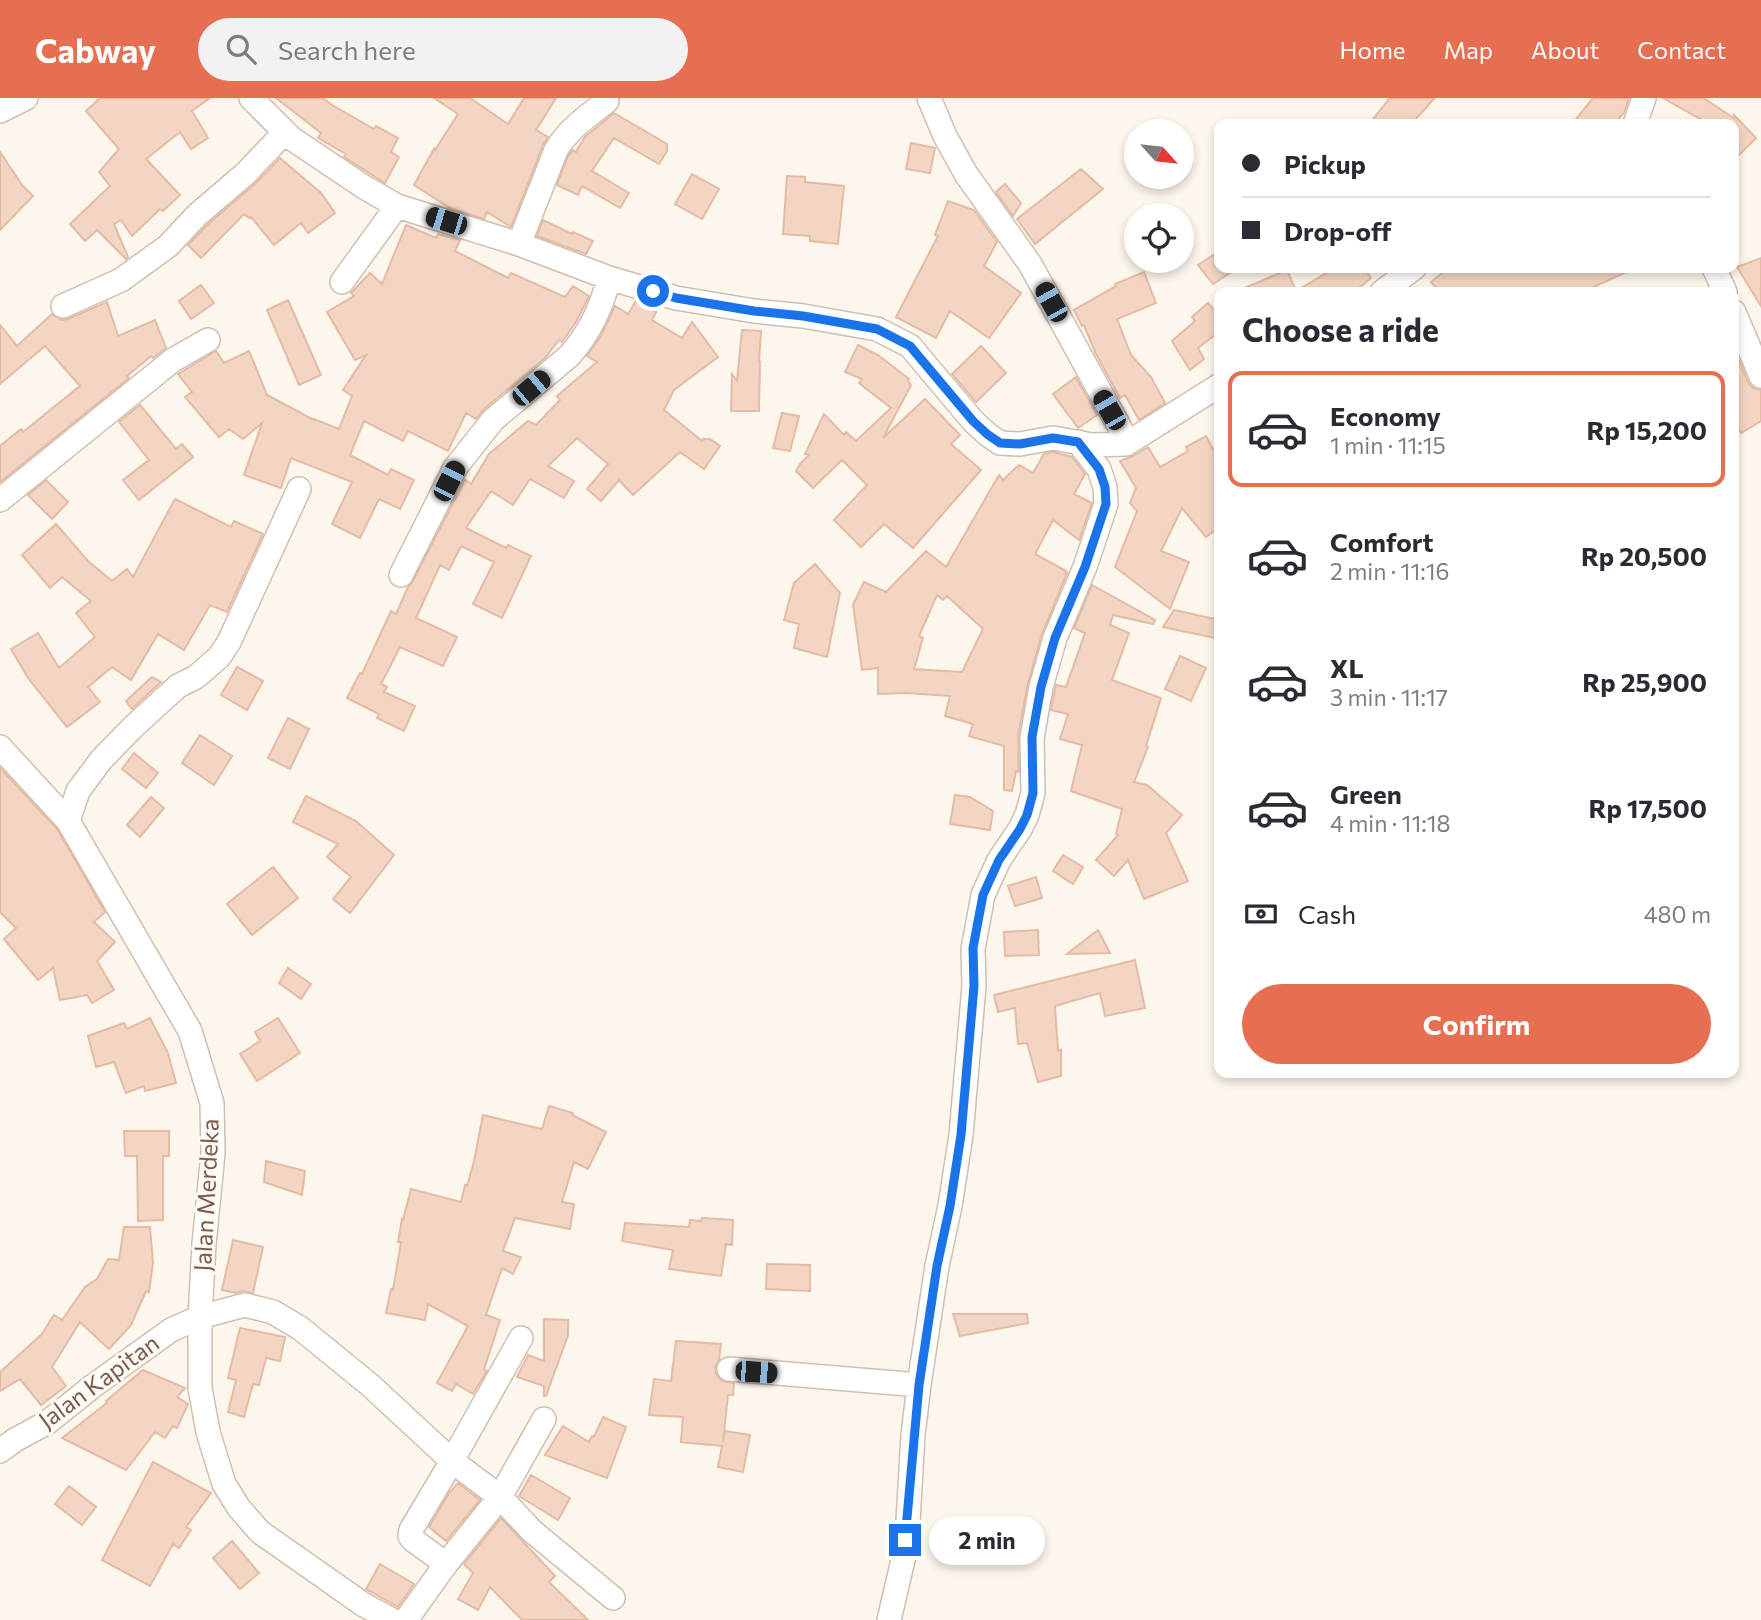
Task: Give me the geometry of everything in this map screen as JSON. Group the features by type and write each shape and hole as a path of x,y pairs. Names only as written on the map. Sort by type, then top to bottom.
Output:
{"street":[{"path":"0,111 26,98"},
{"path":"251,98 291,138 397,206 519,244 609,278 676,298 877,329 910,346 973,421 1000,443 1020,444 1053,438 1092,445 1126,444 1214,390"},
{"path":"929,98 945,136 966,174 1030,264 1119,426 1126,444"},
{"path":"1636,119 1644,98"},
{"path":"519,244 556,150 572,128 607,101"},
{"path":"63,306 121,280 168,246 197,215 245,174 285,132"},
{"path":"342,282 397,206"},
{"path":"1389,287 1407,273"},
{"path":"401,575 456,468 493,420 575,349 592,324 609,278"},
{"path":"1739,324 1761,376"},
{"path":"0,500 173,360 208,340"},
{"path":"889,1620 903,1560 919,1385 961,1135 974,986 973,948 983,895 999,860 1027,815 1033,793 1032,737 1041,687 1055,638 1085,567 1106,504 1105,487 1099,469 1078,442"},
{"path":"68,821 78,791 102,760 178,686 196,677 219,657 229,642 299,489"},
{"name":"Jalan Merdeka","path":"0,747 68,821 190,1031 212,1103 213,1153 204,1244 200,1388 208,1432 224,1484 239,1508 260,1532 364,1605 392,1620"},
{"name":"Jalan Kapitan","path":"0,1451 48,1422 172,1330 200,1317 245,1305 273,1312 300,1328 370,1385 452,1461 500,1497 532,1531 613,1598"},
{"path":"446,1564 413,1540 410,1535 412,1525 452,1461 521,1338"},
{"path":"729,1369 919,1385"},
{"path":"405,1620 500,1497 544,1419"}],"building":[{"path":"100,98 210,98 192,111 208,138 191,149 180,132 146,159 180,195 163,211 160,209 132,236 121,220 114,224 128,257 126,259 97,230 85,241 70,224 110,186 99,172 119,149 86,111"},
{"path":"276,98 323,98 374,129 376,126 398,138 391,152 399,157 385,183 344,157 346,154 318,138 321,133"},
{"path":"434,98 470,98 508,124 524,98 556,98 536,130 548,137 511,227 487,212 484,219 450,208 414,185 458,114"},
{"path":"1390,98 1435,98 1416,119 1373,119"},
{"path":"1593,98 1629,98 1624,113 1619,119 1576,119"},
{"path":"1663,98 1703,98 1738,119 1700,119"},
{"path":"614,113 667,144 667,151 659,164 614,138 592,171 629,193 620,208 582,186 578,195 557,185 568,156 573,150 576,152 585,137"},
{"path":"1739,120 1756,138 1739,155"},
{"path":"911,143 935,148 930,173 906,169"},
{"path":"0,152 22,185 33,196 0,230"},
{"path":"280,158 321,193 335,213 308,233 301,223 274,245 251,217 244,214 201,258 188,245"},
{"path":"1081,169 1103,189 1035,244 1017,219"},
{"path":"692,174 719,189 702,219 675,204"},
{"path":"787,176 805,177 805,182 844,186 838,244 810,241 810,236 783,234"},
{"path":"1005,184 1021,203 1013,216 996,192"},
{"path":"948,201 974,210 997,242 984,266 1021,293 989,338 950,311 936,338 896,317 938,236 935,235"},
{"path":"543,220 593,241 586,254 537,236"},
{"path":"406,225 436,238 438,234 460,240 455,251 508,278 511,273 565,297 573,286 589,296 562,342 559,340 545,358 484,409 476,419 466,413 448,451 408,431 403,441 364,421 350,455 388,475 391,469 414,480 400,509 379,499 360,538 332,524 352,482 291,458 281,488 244,475 262,423 243,439 229,429 219,437 185,397 192,392 178,374 216,351 224,363 249,351 267,395 314,420 339,429 352,396 343,390 366,355 355,360 327,312 354,296 351,293 370,273 382,284"},
{"path":"1214,255 1214,273 1230,273 1213,284 1198,265"},
{"path":"1761,258 1761,306 1739,270 1739,266"},
{"path":"1144,273 1156,303 1117,319 1131,355 1151,377 1165,403 1139,420 1125,395 1120,398 1074,310 1116,286 1115,284"},
{"path":"1280,273 1288,273 1294,287 1247,287"},
{"path":"1327,273 1368,273 1371,278 1360,287 1303,287"},
{"path":"1442,273 1624,273 1594,287 1436,287 1431,282"},
{"path":"201,285 214,303 191,319 179,301"},
{"path":"288,300 321,375 299,385 267,310"},
{"path":"636,301 656,312 652,320 682,338 692,322 718,357 674,390 664,410 702,441 710,439 720,446 704,469 680,452 633,495 619,480 601,501 587,489 608,464 577,438 548,466 574,481 564,498 530,479 513,505 491,491 466,528 506,548 508,545 531,556 502,618 473,604 494,562 461,546 449,570 440,565 416,618 457,637 443,666 400,647 381,684 387,687 384,692 415,706 404,731 377,718 379,714 347,698 360,673 362,674 391,611 396,614 465,480 471,484 489,454 528,421 536,425 560,400 557,396 597,362 587,356 601,336 615,306 628,314"},
{"path":"107,302 118,336 155,320 166,348 153,358 151,356 127,376 129,378 0,482 0,446 21,429 23,432 80,386 45,346 0,384 0,325 17,346 52,314 61,320 68,319"},
{"path":"1208,303 1214,310 1214,336 1198,348 1204,359 1190,370 1172,341 1195,321 1192,317"},
{"path":"742,330 761,331 759,411 731,411 732,374 737,381"},
{"path":"858,345 878,355 909,379 911,385 883,438 925,399 960,435 951,444 981,470 913,548 884,524 861,547 834,520 867,485 842,460 813,488 796,471 809,455 805,454 824,414 844,435 846,432 856,441 891,408 859,383 862,379 845,372"},
{"path":"981,346 1006,373 976,402 952,374"},
{"path":"1739,361 1748,382 1753,388 1761,390 1761,421 1741,433"},
{"path":"1076,377 1097,415 1078,428 1053,394"},
{"path":"140,405 176,449 182,444 193,457 139,500 123,480 149,460 119,422"},
{"path":"782,413 799,416 790,451 773,448"},
{"path":"1206,436 1214,451 1214,531 1206,537 1182,508 1161,551 1189,562 1170,609 1115,567 1137,511 1130,503 1136,488 1120,461 1148,447 1160,467 1188,451 1186,447"},
{"path":"1053,452 1072,457 1085,474 1074,494 1092,503 1079,540 1053,520 1035,554 1067,573 1042,634 1028,683 1018,736 1019,772 1016,771 1012,791 1004,790 1004,746 969,736 973,724 945,716 950,696 878,694 878,668 862,670 853,605 864,582 886,592 926,551 946,567 999,475 1003,480 1019,465 1033,473 1044,454","holes":["937,595 943,600 947,596 983,629 962,672 914,669 923,638 919,636"]},
{"path":"46,480 68,502 52,519 28,495"},
{"path":"175,499 231,527 234,521 263,534 227,612 210,605 184,650 158,634 131,680 112,667 88,687 100,702 67,727 28,678 11,649 38,633 59,668 95,637 76,613 91,601 62,577 50,588 22,555 56,524 88,561 112,581 127,569 133,577"},
{"path":"815,564 840,593 827,657 794,648 799,624 784,620 794,583"},
{"path":"1092,585 1155,620 1153,624 1113,615 1110,625 1129,633 1112,680 1161,698 1146,746 1148,747 1134,782 1147,785 1182,815 1166,833 1188,881 1144,899 1128,860 1114,876 1096,860 1118,835 1116,834 1122,809 1071,791 1082,745 1060,739 1068,714 1051,710 1056,685 1066,687 1085,633 1074,628"},
{"path":"1174,610 1214,619 1214,638 1163,627"},
{"path":"1180,656 1206,668 1191,701 1165,689"},
{"path":"237,667 263,681 247,710 221,695"},
{"path":"152,677 161,682 132,709 126,701"},
{"path":"288,718 309,729 290,769 268,758"},
{"path":"200,735 232,756 214,785 182,763"},
{"path":"134,753 158,773 146,788 122,769"},
{"path":"0,768 57,829 105,912 94,922 115,942 97,961 114,990 92,1003 87,995 60,1000 53,968 38,980 4,939 16,928 0,912"},
{"path":"955,795 970,797 993,811 990,830 950,824"},
{"path":"306,796 356,821 394,855 350,913 333,899 351,877 327,857 338,844 293,822"},
{"path":"151,797 164,808 140,837 127,825"},
{"path":"1063,855 1083,867 1073,884 1053,871"},
{"path":"273,867 298,898 252,935 227,904"},
{"path":"1036,877 1042,898 1015,906 1008,886"},
{"path":"1038,930 1039,955 1005,956 1004,932"},
{"path":"1098,930 1110,953 1067,954"},
{"path":"1135,960 1145,1008 1105,1016 1100,993 1055,1006 1058,1051 1061,1050 1061,1076 1038,1082 1027,1043 1018,1044 1015,1008 998,1012 994,995"},
{"path":"288,968 311,984 301,999 279,983"},
{"path":"150,1018 168,1053 176,1083 145,1091 144,1086 126,1093 114,1062 96,1067 88,1036 124,1023 127,1029"},
{"path":"278,1018 300,1053 257,1081 240,1054 260,1041 255,1032"},
{"path":"549,1106 573,1113 572,1115 606,1132 588,1169 574,1162 562,1202 574,1204 570,1229 515,1218 503,1251 521,1257 513,1274 502,1268 486,1315 500,1320 484,1369 487,1371 473,1394 456,1384 452,1391 437,1383 468,1326 428,1304 425,1320 386,1313 391,1289 393,1290 402,1219 411,1189 461,1202 474,1161 483,1115 542,1129"},
{"path":"124,1131 169,1131 169,1156 163,1156 163,1220 138,1221 137,1156 125,1156"},
{"path":"266,1161 305,1171 302,1195 264,1182"},
{"path":"702,1218 733,1220 732,1245 726,1244 721,1276 669,1269 673,1250 622,1241 625,1223 689,1227 690,1220 701,1221"},
{"path":"124,1227 150,1227 153,1263 149,1292 146,1291 131,1325 109,1349 80,1322 52,1367 66,1386 41,1405 20,1379 0,1391 0,1372 42,1334 54,1315 62,1320 85,1287 97,1279 108,1259 119,1260"},
{"path":"233,1240 263,1247 253,1293 222,1290"},
{"path":"767,1264 810,1265 810,1291 766,1289"},
{"path":"953,1314 1027,1314 1028,1323 960,1336"},
{"path":"544,1319 568,1320 568,1335 546,1396 544,1386 517,1377 528,1355 544,1361"},
{"path":"240,1328 285,1337 280,1361 266,1358 259,1385 253,1384 244,1417 228,1412 236,1380 228,1378"},
{"path":"676,1341 721,1344 719,1360 715,1367 716,1374 722,1381 734,1383 733,1395 728,1395 723,1442 725,1431 750,1435 743,1472 718,1467 722,1446 681,1442 683,1417 649,1415 654,1379 671,1381"},
{"path":"143,1370 185,1388 177,1397 188,1404 177,1428 173,1426 165,1438 155,1432 126,1470 62,1438 107,1403 106,1401"},
{"path":"603,1417 626,1427 607,1478 545,1455 563,1426 589,1442"},
{"path":"153,1462 211,1493 186,1527 191,1530 179,1548 173,1544 150,1586 102,1560"},
{"path":"531,1475 570,1498 558,1520 519,1496"},
{"path":"458,1483 480,1500 446,1541 429,1527"},
{"path":"69,1486 96,1507 82,1525 55,1504"},
{"path":"501,1518 555,1576 549,1582 588,1620 522,1620 490,1587 478,1610 458,1599 473,1573 464,1564"},
{"path":"232,1541 259,1573 240,1589 213,1558"},
{"path":"380,1564 414,1584 398,1607 366,1589"}],"route":[{"path":"653,291 676,298 877,329 910,346 987,434 1000,443 1009,444 1053,438 1078,442 1099,469 1105,487 1106,504 1099,526 1055,638 1041,687 1032,737 1033,793 1027,815 999,860 983,895 973,948 974,986 961,1135 919,1385 905,1540"}]}
